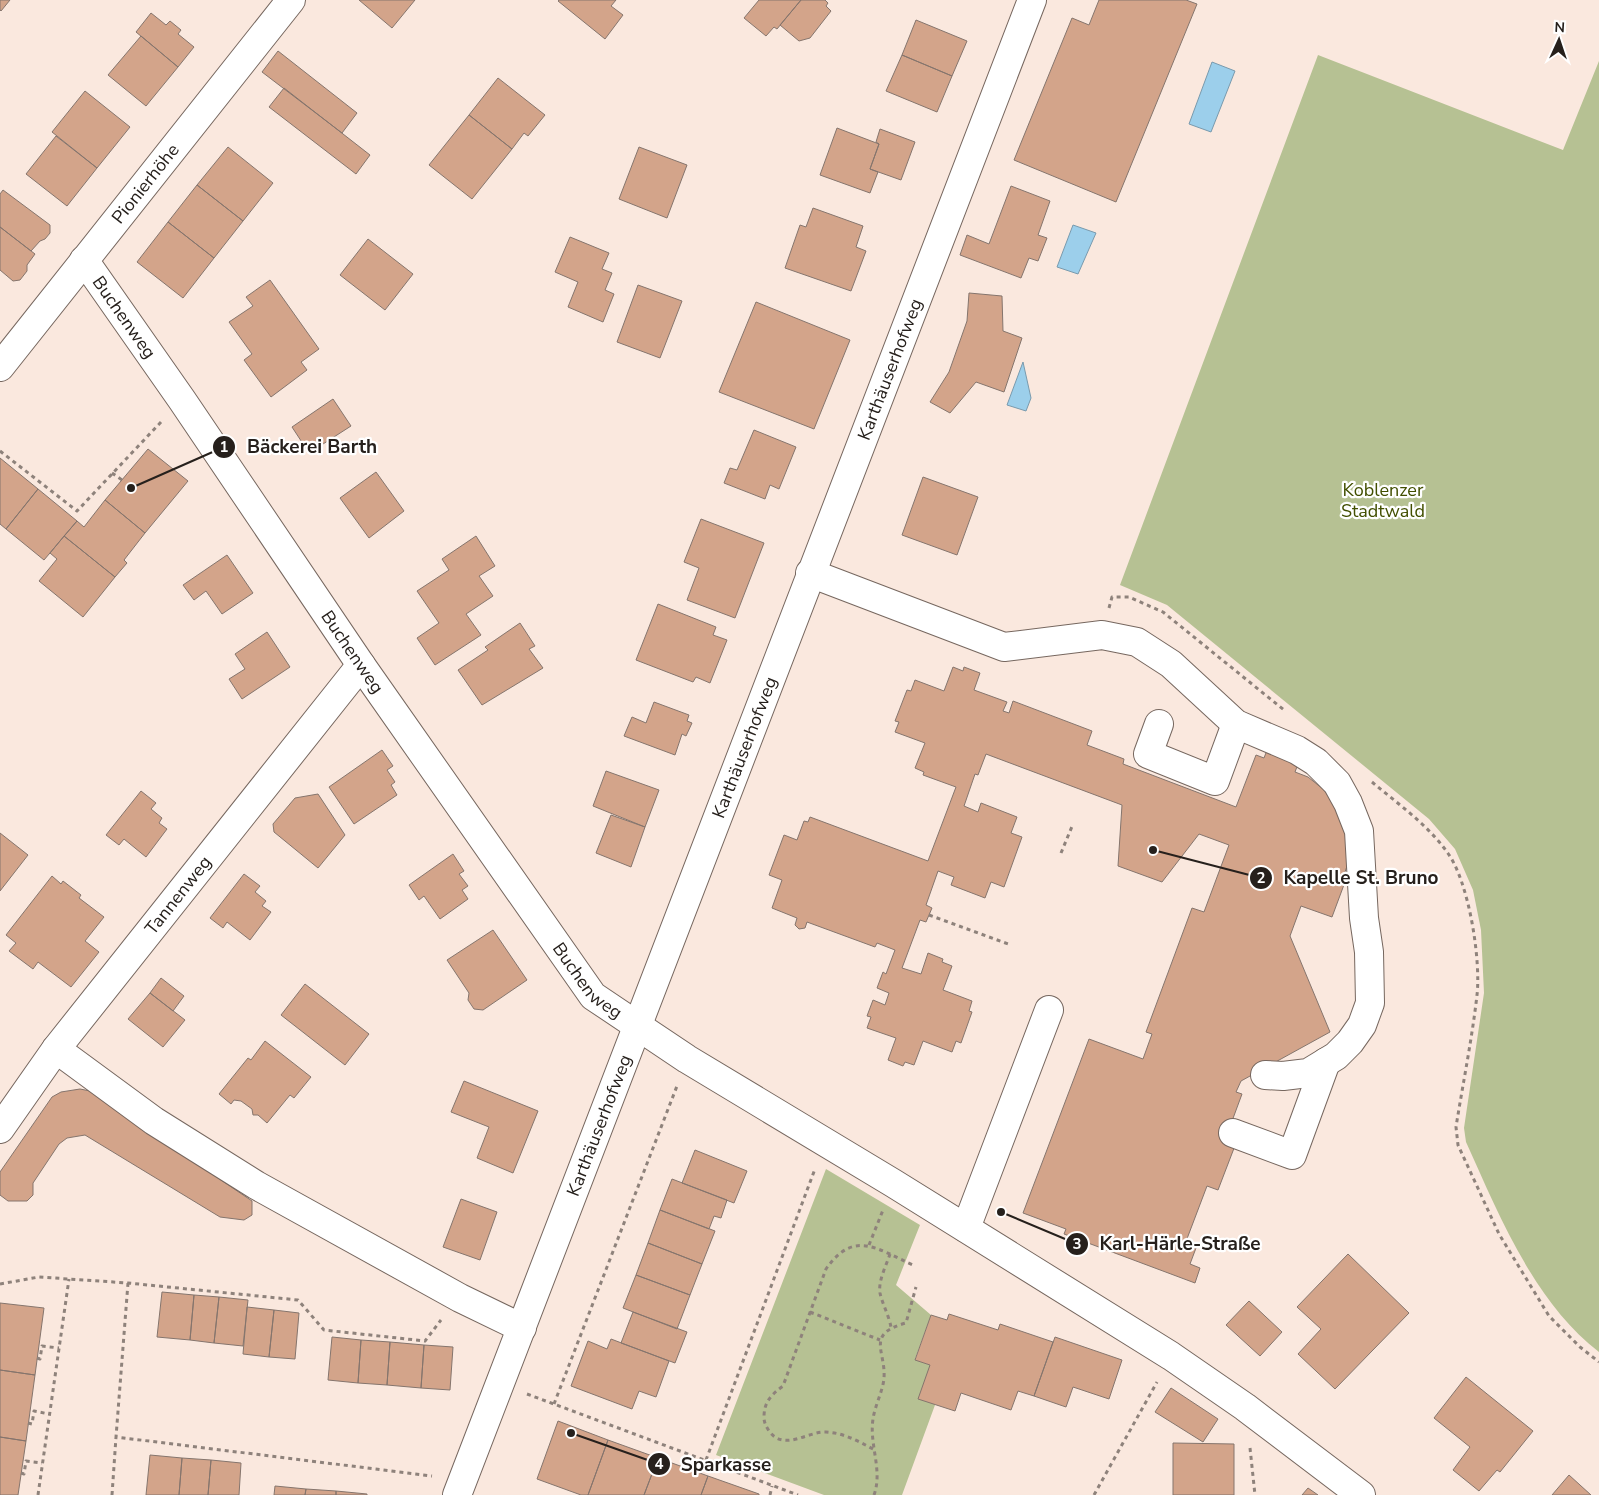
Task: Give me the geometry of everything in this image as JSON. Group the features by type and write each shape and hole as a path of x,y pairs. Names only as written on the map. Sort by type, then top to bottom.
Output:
{"street":[{"name":"Pionierhöhe","path":"0,367 291,0"},
{"name":"Karthäuserhofweg","path":"460,1488 638,1027 810,573 1032,0"},
{"name":"Buchenweg","path":"84,260 182,400 361,665 593,996 687,1059 893,1183 1171,1356 1245,1407 1361,1495"},
{"path":"810,573 1004,647 1102,635 1137,642 1172,664 1236,724 1297,750 1316,762 1337,783 1348,803 1359,831 1364,918 1370,961 1370,1002 1362,1025 1350,1042 1326,1062 1308,1073 1283,1076 1265,1075"},
{"name":"Tannenweg","path":"0,1129 56,1049 361,665"},
{"path":"1159,724 1148,754 1215,780 1236,724"},
{"path":"966,1228 1049,1010"},
{"path":"56,1049 154,1121 256,1184 460,1298 522,1328"},
{"path":"1233,1133 1292,1155 1326,1062"}],"path":[{"path":"0,451 77,510 182,400"},
{"path":"112,473 122,480"},
{"path":"1062,854 1073,824"},
{"path":"929,915 1011,945"},
{"path":"554,1404 687,1059"},
{"path":"706,1460 824,1142"},
{"path":"869,1245 893,1183"},
{"path":"873,1449 844,1434 826,1432 812,1433 800,1440 788,1441 772,1435 764,1422 764,1409 770,1396 783,1386 826,1269 837,1254 855,1246 869,1245 913,1265"},
{"path":"890,1254 881,1279 880,1293 888,1311 891,1327"},
{"path":"0,1284 39,1276 298,1300 324,1330 424,1340 460,1298"},
{"path":"38,1495 69,1279"},
{"path":"112,1495 128,1283"},
{"path":"874,1495 878,1473 873,1449 873,1419 884,1377 879,1352 880,1340 891,1327 906,1324 916,1287"},
{"path":"810,1312 880,1340"},
{"path":"37,1358 40,1359 42,1346 59,1348"},
{"path":"1094,1495 1171,1356"},
{"path":"501,1384 798,1495"},
{"path":"28,1423 32,1424 34,1411 49,1414"},
{"path":"116,1437 460,1488"},
{"path":"21,1473 24,1474 26,1461 42,1463"},
{"path":"770,1495 772,1486"}],"green space":[{"name":"Koblenzer Stadtwald","path":"1318,55 1563,150 1599,61 1599,1352 1576,1332 1537,1283 1505,1227 1466,1142 1464,1128 1484,993 1481,930 1473,890 1455,849 1429,819 1167,605 1120,585"},
{"path":"826,1169 920,1225 896,1285 931,1315 915,1359 930,1365 935,1405 902,1495 824,1495 716,1455"}],"water":[{"path":"1212,62 1235,71 1211,132 1189,124"},
{"path":"1073,225 1096,233 1078,274 1057,267"},
{"path":"1023,362 1031,398 1026,411 1007,405"}],"building":[{"path":"0,0 10,0 1,11 0,10"},
{"path":"359,0 415,0 392,28"},
{"path":"559,0 616,0 611,6 623,15 605,39"},
{"path":"759,0 801,0 777,29 774,27 766,36 744,18"},
{"path":"801,0 825,0 828,3 826,6 831,11 810,38 799,41 780,25"},
{"path":"1099,0 1186,0 1197,4 1116,202 1014,160 1072,18 1089,25"},
{"path":"151,13 166,25 170,21 181,30 178,34 194,47 178,67 136,32"},
{"path":"916,20 967,41 952,76 902,55"},
{"path":"141,36 178,67 146,106 108,75"},
{"path":"278,51 357,113 342,133 262,72"},
{"path":"902,55 952,76 937,112 886,91"},
{"path":"498,78 545,115 528,136 524,133 512,149 469,115"},
{"path":"284,88 370,155 356,174 269,107"},
{"path":"85,91 130,127 97,168 52,132"},
{"path":"469,115 512,149 472,199 429,165"},
{"path":"837,128 879,144 870,169 878,172 870,193 820,175"},
{"path":"880,129 915,142 901,180 870,169 879,144 876,142"},
{"path":"56,136 97,168 67,206 26,174"},
{"path":"228,147 273,183 243,221 197,185"},
{"path":"639,147 687,165 667,218 619,199"},
{"path":"197,185 243,221 214,258 168,222"},
{"path":"1011,186 1050,201 1038,235 1047,238 1038,261 1029,258 1021,278 960,255 967,235 989,244"},
{"path":"3,190 50,225 50,233 31,251 0,227 0,194"},
{"path":"813,208 863,226 856,247 866,251 851,291 785,268 800,225 806,227"},
{"path":"168,222 214,258 183,298 137,262"},
{"path":"0,227 35,254 27,265 27,271 20,280 13,281 0,270"},
{"path":"570,237 609,253 602,269 612,273 605,290 614,294 603,322 568,307 578,282 555,272"},
{"path":"368,239 413,274 385,310 340,275"},
{"path":"270,280 319,349 301,362 307,370 271,397 244,360 252,354 229,322 253,306 246,297"},
{"path":"638,285 682,301 660,358 617,342"},
{"path":"969,293 1002,296 1003,331 1022,338 1004,392 976,382 950,413 930,402 949,372 967,321"},
{"path":"756,302 850,340 814,429 719,392"},
{"path":"333,399 351,426 309,453 292,427"},
{"path":"754,430 796,447 779,489 770,485 765,499 724,483 730,468 737,470"},
{"path":"148,449 188,481 145,533 105,500"},
{"path":"0,458 38,489 6,529 0,524"},
{"path":"376,472 404,511 369,538 340,498"},
{"path":"923,477 978,497 957,555 902,535"},
{"path":"38,489 77,521 44,560 6,529"},
{"path":"105,500 145,533 124,560 127,563 115,577 64,536 77,521 84,527"},
{"path":"701,519 764,543 735,618 687,600 699,568 684,562"},
{"path":"64,536 115,577 83,617 39,581 57,559 50,553"},
{"path":"476,536 495,566 479,576 493,596 466,614 481,635 435,665 417,638 439,623 417,591 449,570 442,559"},
{"path":"227,555 253,593 222,614 206,591 194,600 183,585"},
{"path":"658,604 716,627 713,635 727,640 710,683 696,677 693,682 636,660"},
{"path":"520,623 535,646 529,649 543,668 482,705 458,670 488,650 485,647"},
{"path":"267,632 290,667 242,699 229,679 245,669 235,654"},
{"path":"953,667 963,671 964,667 980,673 974,690 1007,702 1003,711 1009,713 1013,701 1092,731 1087,745 1124,759 1123,764 1236,807 1256,755 1264,758 1269,745 1301,756 1295,772 1308,777 1323,789 1337,807 1349,844 1348,863 1342,881 1345,882 1332,917 1301,906 1290,936 1330,1032 1241,1081 1236,1092 1242,1094 1225,1140 1236,1143 1218,1190 1207,1186 1185,1244 1196,1248 1190,1264 1200,1268 1195,1283 1064,1234 1066,1229 1023,1213 1089,1039 1143,1059 1152,1034 1146,1032 1192,908 1204,912 1229,845 1199,834 1162,882 1118,866 1122,805 986,754 978,775 975,774 964,806 978,812 981,803 1017,817 1011,833 1022,837 1004,887 991,882 985,898 951,885 954,877 938,871 926,905 932,908 926,922 920,920 902,968 921,974 928,953 943,959 942,962 952,966 943,990 972,1001 969,1011 972,1012 961,1043 956,1041 952,1052 923,1041 914,1065 905,1062 903,1066 888,1060 896,1038 867,1028 871,1017 867,1016 873,1000 885,1005 889,993 877,988 883,972 886,974 895,950 877,943 875,947 807,922 805,928 799,929 795,925 797,918 772,908 782,880 769,875 784,835 797,840 804,821 808,822 810,817 928,861 956,787 923,775 924,772 915,768 925,743 895,732 899,722 895,721 907,690 911,691 915,680 944,691"},
{"path":"654,702 689,715 687,721 692,723 686,736 682,734 675,755 624,736 632,717 646,723"},
{"path":"382,750 393,766 387,770 395,782 391,785 397,795 354,824 329,787"},
{"path":"606,771 659,790 645,827 593,806"},
{"path":"141,791 156,803 151,809 162,818 159,823 167,829 146,857 124,839 119,845 106,835"},
{"path":"318,794 345,835 318,868 274,832 273,824 295,798"},
{"path":"611,815 645,827 631,867 596,853"},
{"path":"0,833 28,855 0,891"},
{"path":"453,854 464,871 459,874 468,886 462,890 468,899 440,919 424,896 419,900 409,885"},
{"path":"244,874 260,886 255,892 266,901 262,906 271,912 250,940 227,922 223,928 210,918"},
{"path":"52,876 61,884 63,881 81,895 79,898 104,917 85,941 99,952 71,987 38,962 33,969 9,951 16,943 6,935"},
{"path":"493,930 527,980 483,1010 474,1009 468,1000 469,993 447,960"},
{"path":"161,978 184,996 173,1011 150,993"},
{"path":"305,984 369,1034 345,1065 281,1015"},
{"path":"150,993 185,1020 163,1047 128,1019"},
{"path":"265,1041 311,1077 294,1098 290,1095 267,1123 258,1115 253,1115 252,1109 241,1101 234,1100 231,1104 219,1094 248,1058 251,1060"},
{"path":"464,1081 538,1111 513,1173 477,1158 489,1127 451,1112"},
{"path":"80,1089 90,1091 252,1201 252,1215 244,1220 220,1217 85,1135 67,1138 59,1144 33,1183 33,1195 27,1201 8,1201 0,1195 0,1172 52,1097 61,1092"},
{"path":"695,1150 747,1171 734,1203 682,1183"},
{"path":"672,1179 727,1200 721,1218 714,1216 709,1229 660,1210"},
{"path":"461,1199 497,1212 480,1260 443,1247"},
{"path":"660,1210 715,1231 702,1264 648,1243"},
{"path":"648,1243 702,1264 690,1295 636,1275"},
{"path":"1348,1254 1409,1313 1335,1389 1298,1354 1321,1329 1297,1307"},
{"path":"636,1275 690,1295 677,1329 623,1308"},
{"path":"162,1292 194,1295 190,1340 157,1337"},
{"path":"194,1295 219,1297 214,1343 190,1340"},
{"path":"219,1297 248,1300 243,1346 214,1343"},
{"path":"1249,1301 1282,1332 1260,1356 1226,1325"},
{"path":"0,1303 44,1308 35,1375 0,1370"},
{"path":"247,1307 274,1310 269,1357 243,1354"},
{"path":"274,1310 299,1313 295,1359 269,1357"},
{"path":"633,1312 687,1332 675,1363 621,1343"},
{"path":"949,1314 998,1330 1000,1324 1053,1342 1034,1396 1018,1391 1011,1410 961,1393 955,1411 918,1399 930,1365 915,1360 931,1315 947,1320"},
{"path":"332,1337 361,1340 358,1383 328,1380"},
{"path":"1055,1337 1122,1360 1109,1399 1073,1387 1066,1407 1034,1396"},
{"path":"611,1339 669,1361 656,1397 639,1391 632,1409 571,1386 588,1341 607,1349"},
{"path":"361,1340 390,1342 387,1385 358,1383"},
{"path":"390,1342 424,1345 421,1388 387,1385"},
{"path":"424,1345 453,1347 450,1390 421,1388"},
{"path":"0,1370 35,1375 26,1441 0,1437"},
{"path":"1466,1377 1533,1431 1500,1472 1497,1470 1479,1491 1453,1470 1470,1447 1434,1418"},
{"path":"1171,1388 1218,1419 1203,1442 1155,1412"},
{"path":"558,1421 608,1440 588,1495 581,1495 537,1479"},
{"path":"0,1437 26,1441 18,1495 0,1495"},
{"path":"608,1440 658,1458 644,1495 588,1495"},
{"path":"1173,1443 1234,1444 1234,1495 1173,1495"},
{"path":"150,1455 182,1458 179,1495 146,1495"},
{"path":"182,1458 211,1460 208,1495 179,1495"},
{"path":"658,1458 708,1476 701,1495 644,1495"},
{"path":"211,1460 241,1463 239,1495 208,1495"},
{"path":"1569,1475 1591,1495 1552,1495"},
{"path":"708,1476 759,1494 759,1495 701,1495"},
{"path":"275,1486 306,1489 305,1495 274,1495"},
{"path":"1308,1488 1318,1495 1302,1495"},
{"path":"306,1489 336,1491 336,1495 305,1495"},
{"path":"336,1491 367,1494 367,1495 336,1495"}],"place":[{"name":"Bäckerei Barth","path":"131,488"},
{"name":"Kapelle St. Bruno","path":"1153,850"},
{"name":"Karl-Härle-Straße","path":"1001,1212"},
{"name":"Sparkasse","path":"571,1433"}]}
